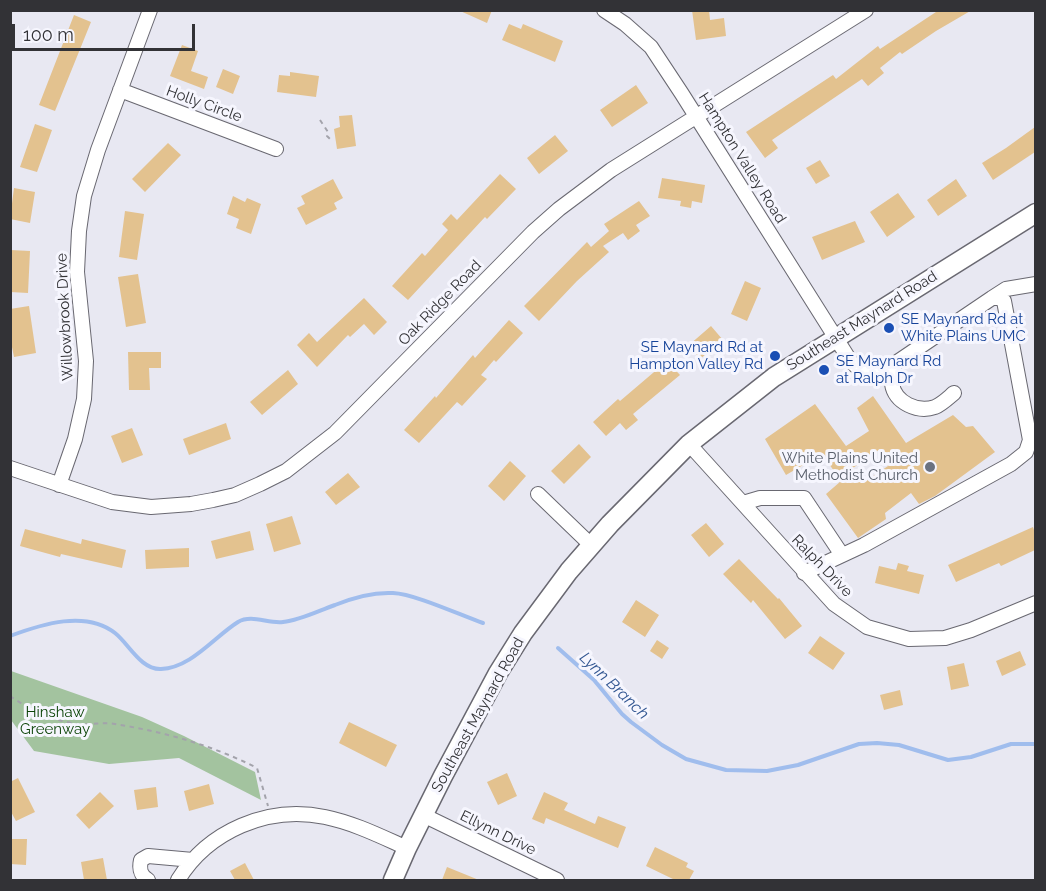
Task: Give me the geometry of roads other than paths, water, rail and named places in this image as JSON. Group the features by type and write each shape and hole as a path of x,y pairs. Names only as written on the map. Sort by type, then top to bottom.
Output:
{"main road":[{"name":"Southeast Maynard Road","path":"393,880 423,815 504,663 555,590 610,524 689,444 774,377 1035,213"}],"street":[{"name":"Willowbrook Drive","path":"59,485 75,439 84,399 86,361 77,272 80,219 90,174 150,10"},
{"name":"Hampton Valley Road","path":"604,10 625,24 651,47 850,362 858,369 875,372 884,371 894,365"},
{"name":"Oak Ridge Road","path":"10,468 112,502 141,506 191,504 235,495 286,471 335,433 527,238 559,209 604,175 866,10"},
{"name":"Holly Circle","path":"120,90 276,149"},
{"path":"954,393 936,407 927,409 910,406 900,399 892,387 894,365 1006,289 1035,284"},
{"path":"804,573 864,545 1011,464 1026,452 1030,440 1004,302 999,298 992,298"},
{"name":"Ralph Drive","path":"689,444 804,573 834,604 857,621 879,631 909,639 945,638 971,630 1035,603"},
{"path":"742,503 760,498 804,498 842,555"},
{"path":"539,499 591,545"},
{"path":"178,880 210,843 249,822 271,816 306,814 324,816 361,828 407,848"},
{"name":"Ellynn Drive","path":"423,815 557,880"},
{"path":"147,880 139,869 141,860 148,856 193,860"}],"waterway":[{"name":"Lynn Branch","path":"10,636 64,621 91,622 115,633 141,661 161,669 192,658 229,628 243,620 290,621 349,600 371,595 402,594 483,623"},
{"name":"Lynn Branch","path":"558,648 594,680 622,714 662,745 686,759 726,770 767,771 798,765 859,744 899,745 948,760 971,757 1011,744 1036,744"}],"place":[{"name":"SE Maynard Rd at White Plains UMC","path":"889,328"},
{"name":"SE Maynard Rd at Hampton Valley Rd","path":"775,356"},
{"name":"SE Maynard Rd at Ralph Dr","path":"824,370"},
{"name":"White Plains United Methodist Church","path":"930,467"}],"park label":[{"name":"Hinshaw Greenway","path":"55,720"}]}
